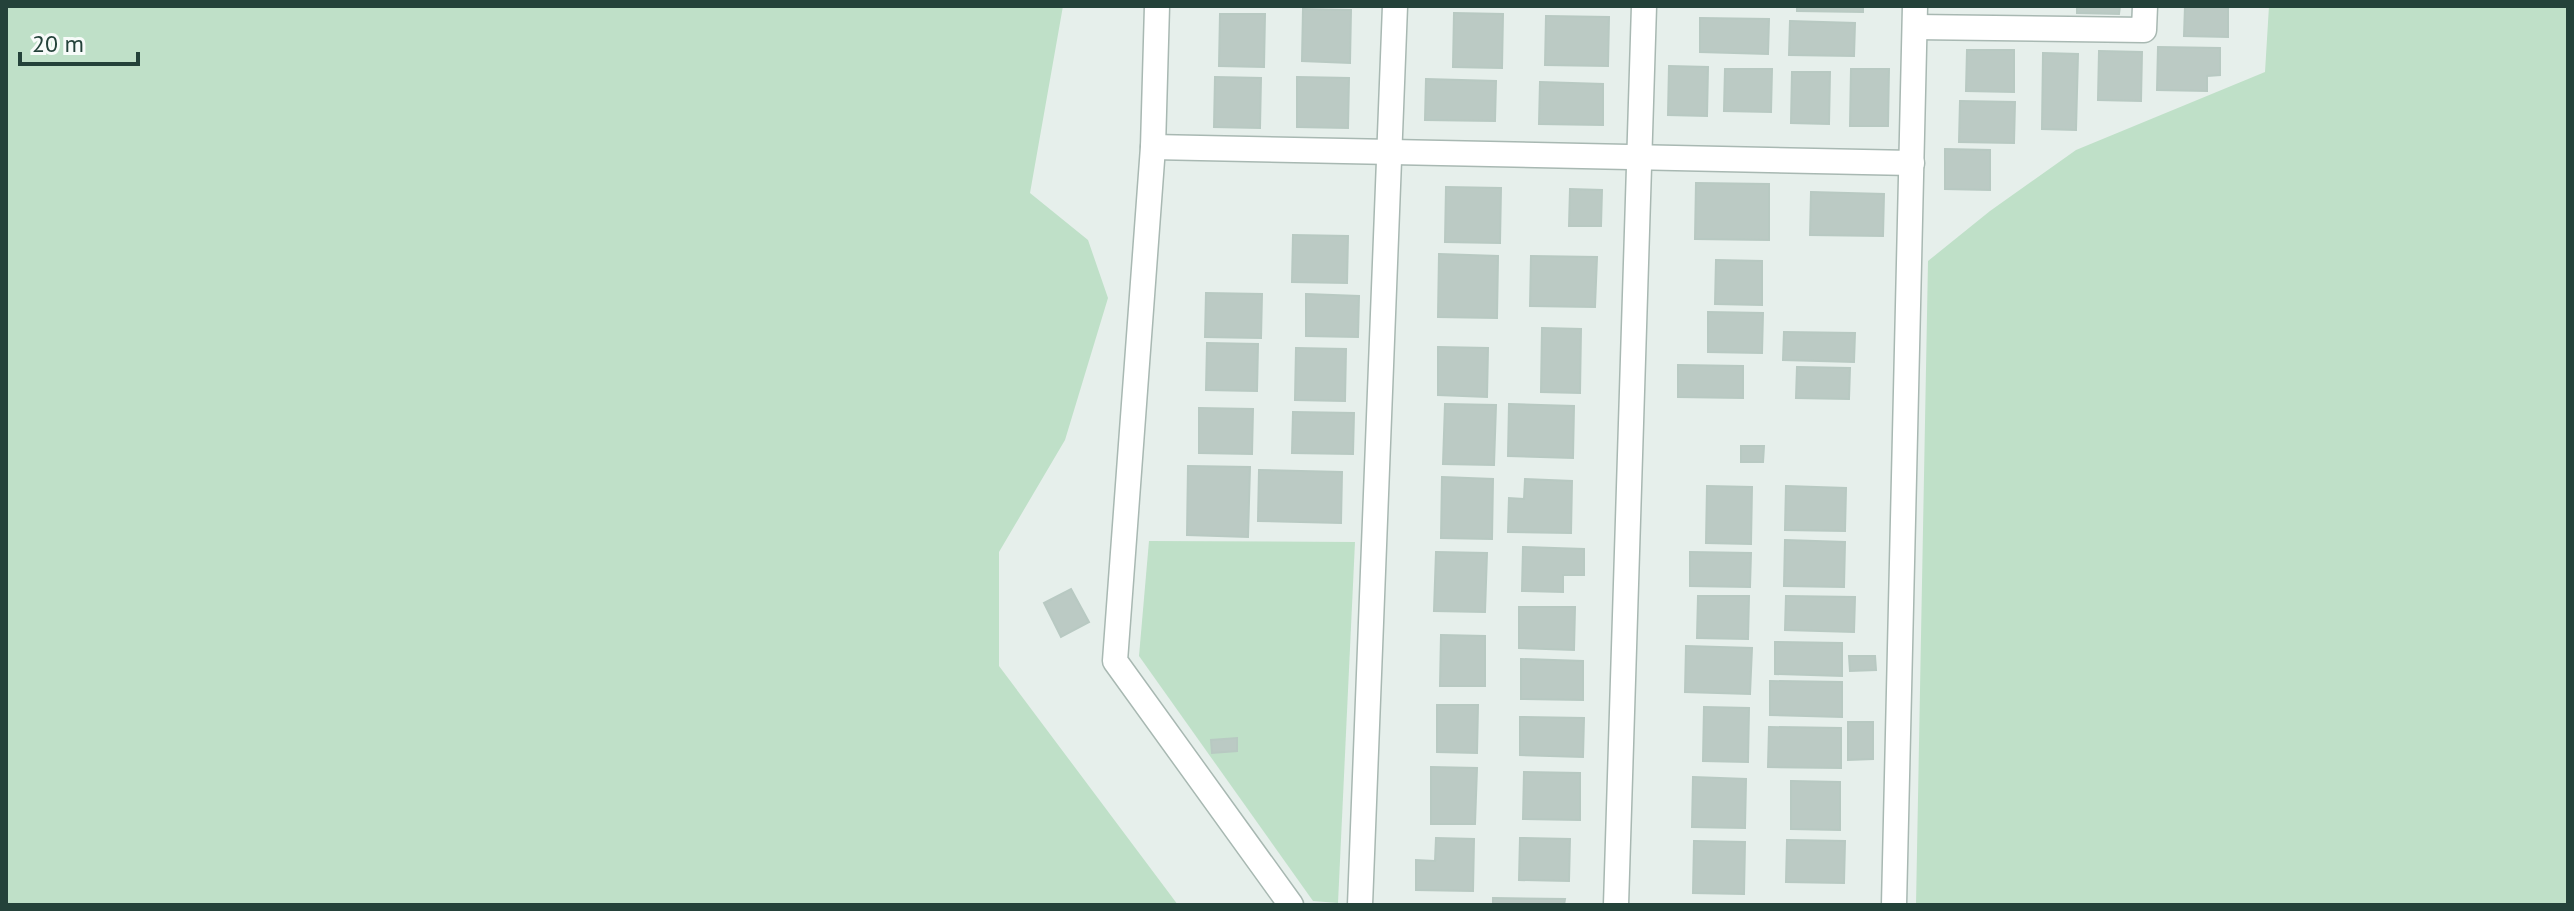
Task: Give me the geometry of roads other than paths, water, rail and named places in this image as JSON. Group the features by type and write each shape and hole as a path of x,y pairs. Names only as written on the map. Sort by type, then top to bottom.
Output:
{"street":[{"path":"1157,6 1153,147 1115,661 1291,905"},
{"path":"1360,905 1395,6"},
{"path":"1616,905 1644,6"},
{"path":"1894,905 1915,17 2144,30 2145,6"},
{"path":"1153,147 1912,163"}]}
